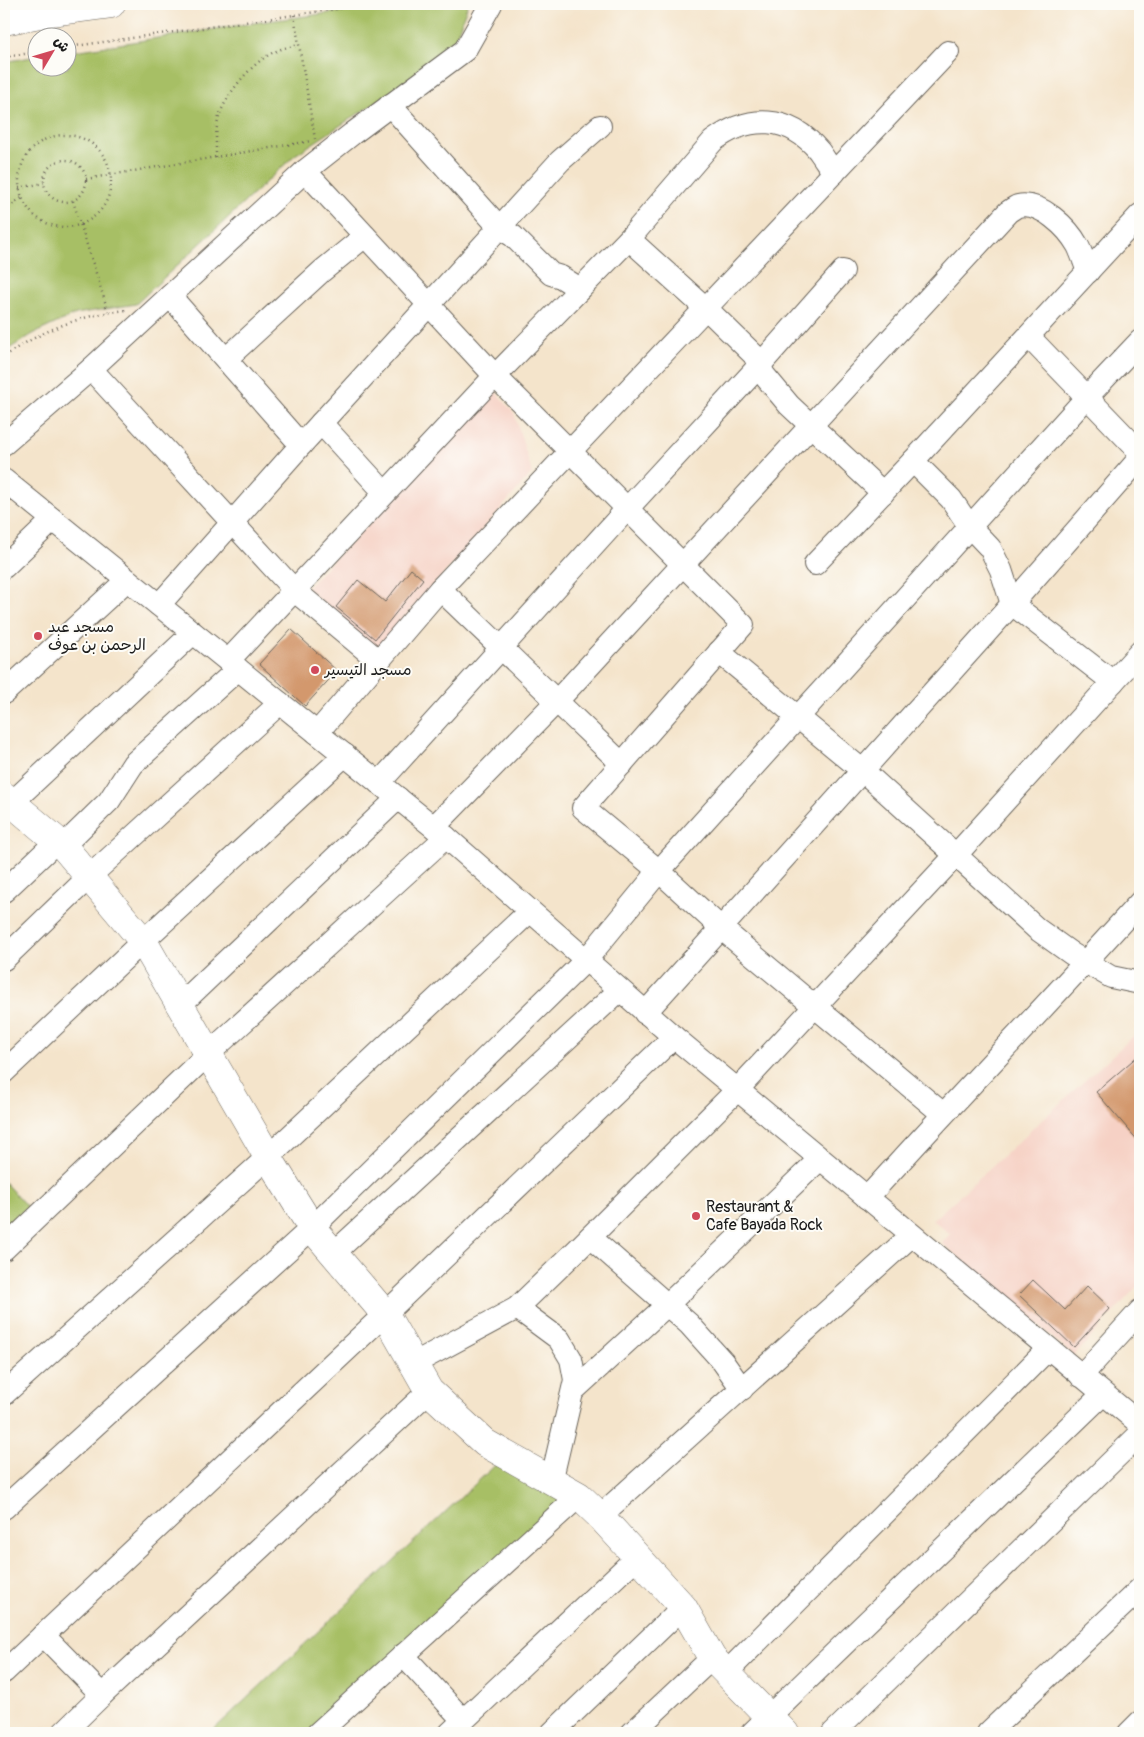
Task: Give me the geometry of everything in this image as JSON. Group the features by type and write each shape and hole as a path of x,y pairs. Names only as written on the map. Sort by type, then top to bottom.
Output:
{"main road":[{"path":"4,21 111,4"},
{"path":"6,803 60,843 90,876 143,941 312,1228 385,1314 429,1391 484,1443 579,1496 600,1516 683,1607 719,1666 768,1728"}],"street":[{"path":"4,444 91,369 305,171 465,50 490,4"},
{"path":"317,733 440,589 948,52"},
{"path":"390,105 500,228 513,236 551,274 561,277 580,289"},
{"path":"4,890 108,801 134,764 233,665 295,590 495,376 629,239 713,141 727,130 752,122 777,123 798,132 818,150 834,173"},
{"path":"159,605 301,445 560,161 600,126"},
{"path":"305,171 495,376 744,625 583,808 659,871 721,928 942,1114"},
{"path":"4,1249 440,832 556,702 1008,212 1018,206 1032,206 1053,216 1068,231 1079,247 1088,272"},
{"path":"815,564 914,461 1140,215"},
{"path":"226,359 322,270 365,236"},
{"path":"629,239 706,308 754,355 764,375 789,406 883,492"},
{"path":"379,783 759,366 843,271"},
{"path":"170,296 301,445"},
{"path":"1029,337 1140,452"},
{"path":"4,1508 312,1228 586,960 659,871 1087,397 1140,341"},
{"path":"91,369 295,590 379,660"},
{"path":"321,423 385,494"},
{"path":"645,1012 1012,604 1140,458"},
{"path":"914,461 951,499 970,527 990,548 1001,570 1012,604 1113,682"},
{"path":"4,480 440,832 674,1037 1140,1424"},
{"path":"4,567 53,520"},
{"path":"4,693 127,580"},
{"path":"440,589 622,764"},
{"path":"6,803 193,633"},
{"path":"720,652 862,770 1037,930 1111,977 1140,983"},
{"path":"413,1364 517,1308 590,1237 737,1090 956,855 1140,652"},
{"path":"4,960 90,876 280,702"},
{"path":"4,1072 345,755"},
{"path":"180,1005 398,798"},
{"path":"866,1198 1140,902"},
{"path":"4,1394 268,1156 530,911"},
{"path":"334,1253 620,990"},
{"path":"4,1672 385,1314 674,1037"},
{"path":"573,1391 667,1305 820,1159"},
{"path":"600,1516 912,1236"},
{"path":"590,1237 689,1324 724,1362 742,1389"},
{"path":"517,1308 559,1340 571,1359 575,1380 551,1482"},
{"path":"1081,1376 1140,1311"},
{"path":"632,1733 719,1666 1048,1349"},
{"path":"63,1733 429,1391"},
{"path":"768,1728 1102,1394"},
{"path":"833,1733 1140,1434"},
{"path":"318,1733 579,1496"},
{"path":"403,1655 457,1727 638,1556"},
{"path":"988,1733 1140,1589"},
{"path":"552,1733 683,1607"},
{"path":"43,1635 102,1695"},
{"path":"1129,1733 1140,1722"}],"path":[{"path":"78,46 372,4"},
{"path":"294,14 316,141"},
{"path":"216,158 216,134 220,112 233,89 255,64 278,50 299,45"},
{"path":"4,57 28,53"},
{"path":"4,65 10,56"},
{"path":"58,135 73,136 87,140 99,149 107,161 111,175 111,188 104,206 92,220 67,228 52,226 39,220 29,210 19,188 19,173 28,154 45,140 58,135"},
{"path":"309,147 316,141"},
{"path":"86,180 316,141"},
{"path":"63,160 76,164 81,168 86,180 82,194 73,201 60,202 54,199 44,183 47,170 63,160"},
{"path":"19,188 44,183"},
{"path":"4,210 22,198"},
{"path":"73,201 108,312"},
{"path":"4,356 25,342 74,320 131,309"}],"shaded area":[{"path":"493,389 514,413 532,473 375,652 307,588"},
{"path":"1140,1030 1140,1283 1074,1356 942,1243 950,1234 933,1220"}],"green space":[{"path":"399,4 468,4 450,54 295,155 136,304 76,314 33,334 4,352 4,62 28,58 28,78 78,78 78,50 260,22"},
{"path":"4,1182 37,1217 4,1249"},
{"path":"506,1455 579,1496 318,1733 210,1733"}],"building":[{"path":"411,569 423,579 375,639 336,607 358,580 385,602"},
{"path":"291,629 337,671 305,706 259,664"},
{"path":"1140,1054 1140,1143 1096,1092"},
{"path":"1033,1280 1065,1310 1087,1286 1110,1308 1074,1347 1019,1295"}],"place":[{"name":"مسجد عبد الرحمن بن عوف","path":"38,636"},
{"name":"مسجد التيسير","path":"315,670"},
{"name":"Restaurant & Cafe Bayada Rock","path":"696,1216"}]}
